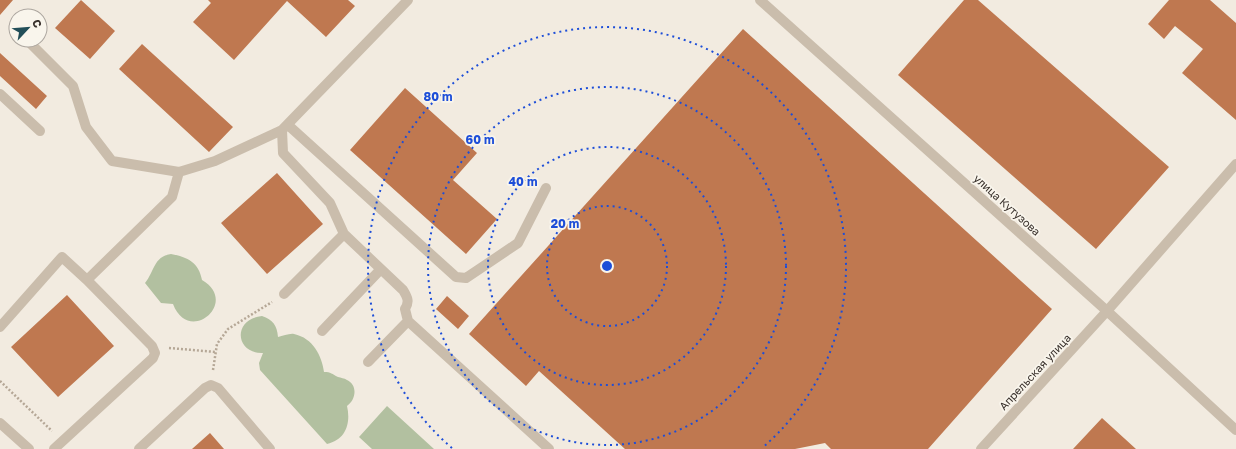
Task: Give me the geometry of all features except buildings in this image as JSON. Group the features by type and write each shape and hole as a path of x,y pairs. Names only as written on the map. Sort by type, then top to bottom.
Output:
{"street":[{"path":"35,48 73,86 86,127 112,161 179,172 215,161 285,127 408,0"},
{"name":"улица Кутузова","path":"760,0 1107,311 1236,430"},
{"path":"0,94 40,131"},
{"path":"285,127 456,276 466,278 518,243 546,188"},
{"path":"285,127 283,153 330,203 344,234 403,290 407,297 408,304 405,309 408,321 549,449"},
{"name":"Апрельская улица","path":"981,449 1107,311 1236,164"},
{"path":"86,280 172,197 179,172"},
{"path":"284,294 344,234"},
{"path":"0,327 62,257 152,346 155,353 152,358 54,449"},
{"path":"322,331 381,268"},
{"path":"368,362 408,321"},
{"path":"139,449 205,388 211,385 218,388 270,449"},
{"path":"0,423 29,449"}],"path":[{"path":"211,385 217,344 228,329 284,294"},
{"path":"152,346 216,352"},
{"path":"0,381 63,441"}],"green space":[{"path":"171,254 183,257 192,262 201,274 202,280 212,289 216,299 214,308 208,316 199,321 190,321 180,316 173,304 161,303 145,283 158,261 161,258"},
{"path":"262,316 269,319 274,324 277,329 278,337 292,334 306,339 319,354 324,372 346,379 353,385 354,396 347,406 348,419 346,430 339,439 327,444 260,370 259,363 263,353 254,352 242,343 242,329 246,323 252,318"},
{"path":"387,406 434,449 372,449 359,437"}]}
